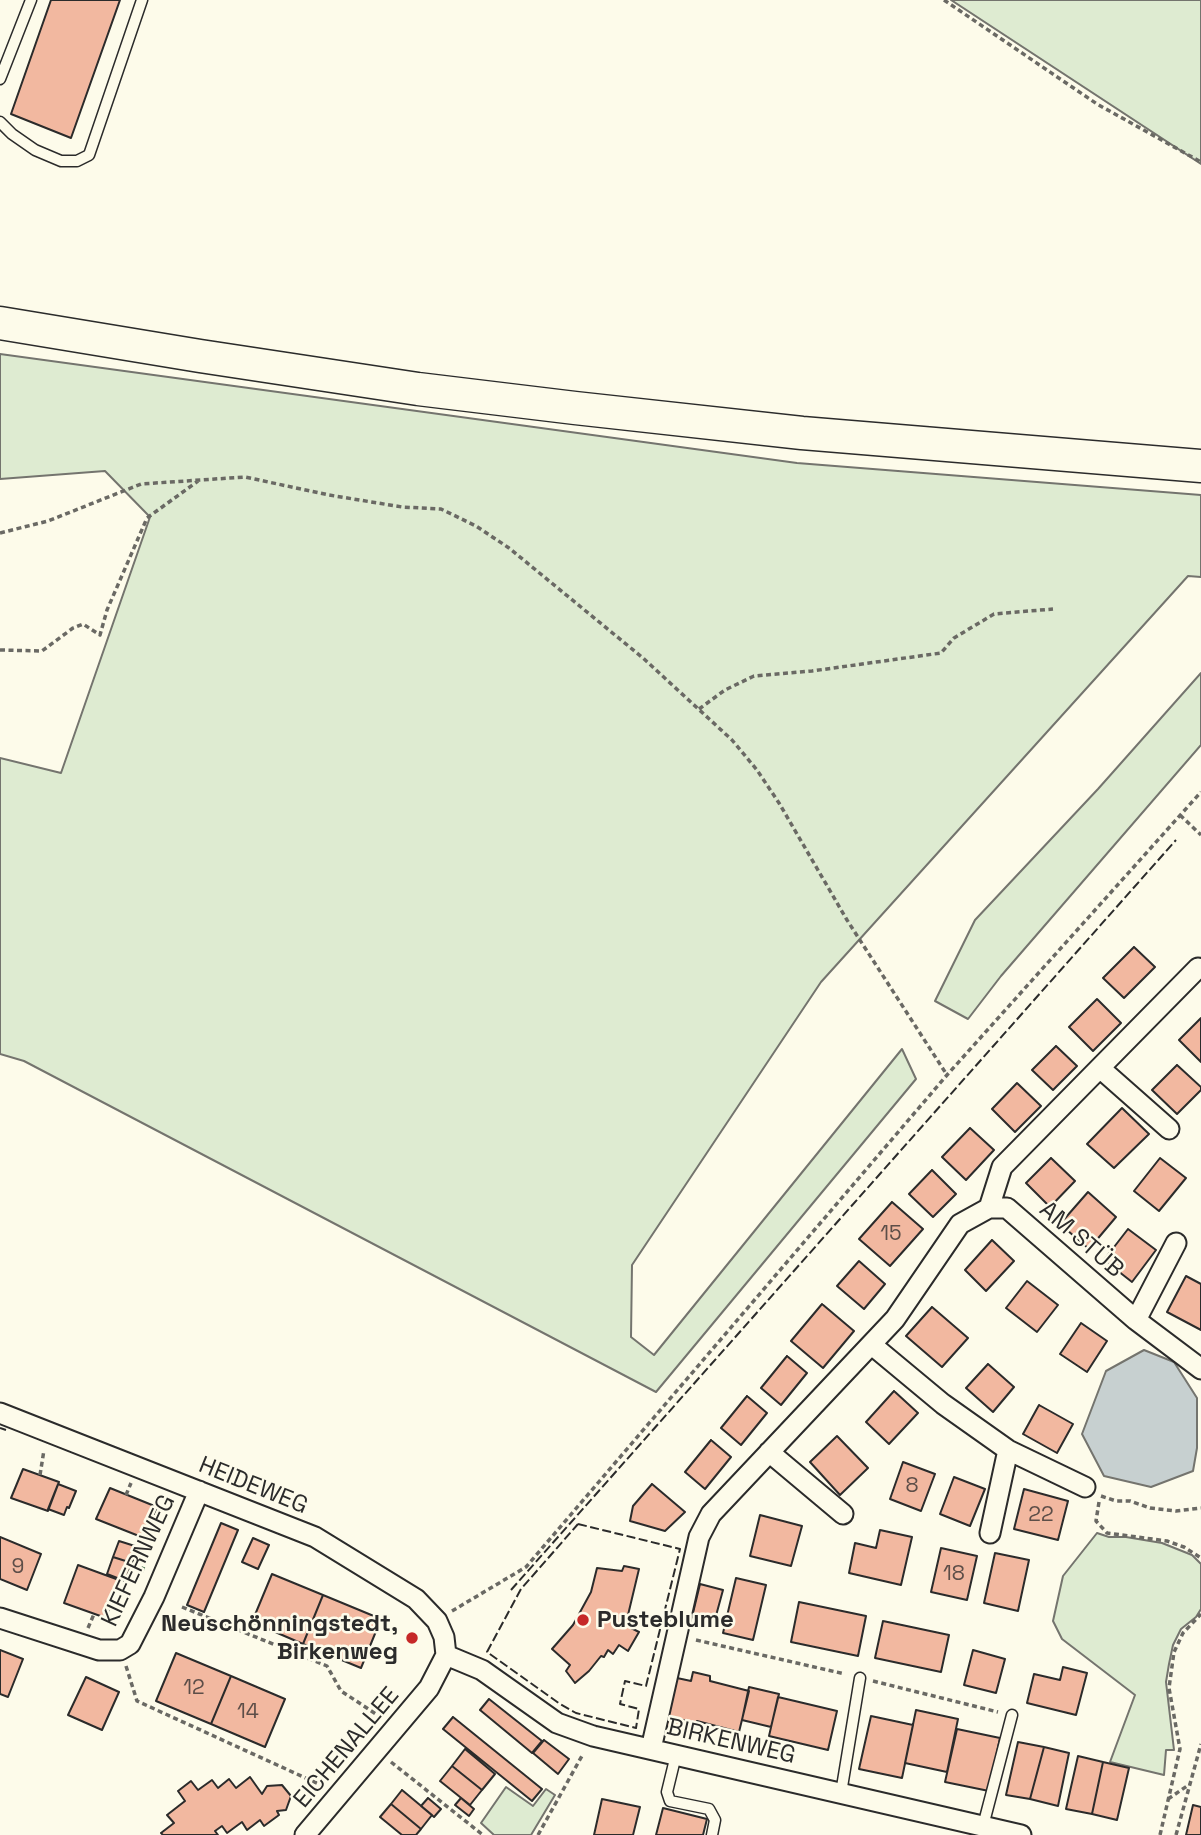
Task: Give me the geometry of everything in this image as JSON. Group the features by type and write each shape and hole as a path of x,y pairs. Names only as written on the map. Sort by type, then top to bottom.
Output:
{"highway":[{"path":"0,323 418,389 575,408 802,433 1201,466"}],"street":[{"path":"651,1749 699,1537 711,1514 873,1345 895,1319 960,1224 989,1208 1002,1167 1198,968"},
{"path":"1101,1069 1169,1129"},
{"name":"AM STÜB","path":"989,1208 1007,1208 1136,1320 1201,1369"},
{"name":"AM STÜB","path":"1136,1320 1176,1243"},
{"path":"873,1345 943,1404 1008,1450 1092,1492"},
{"name":"HEIDEWEG","path":"0,1413 315,1537 416,1599 436,1621 444,1637 446,1655"},
{"path":"990,1533 1008,1450"},
{"path":"769,1452 843,1514"},
{"name":"KIEFERNWEG","path":"0,1618 99,1650 120,1650 130,1644 154,1597 199,1491"},
{"name":"BIRKENWEG","path":"446,1655 482,1670 557,1723 593,1736 841,1793 982,1830 1021,1835"},
{"name":"EICHENALLEE","path":"305,1835 429,1688 446,1655"}],"lane":[{"path":"0,79 31,0"},
{"path":"0,122 35,150 61,162 78,161 89,155 142,0"},
{"path":"841,1793 860,1678"},
{"path":"982,1830 1012,1716"},
{"path":"676,1755 667,1793 670,1801 709,1809 715,1819 712,1835"}],"path":[{"path":"944,0 1097,104 1201,162"},
{"path":"0,533 48,521 141,484 245,477 377,503 442,509 476,526 509,548 643,658 732,740 757,770 847,920 947,1075"},
{"path":"0,650 41,651 83,624 100,635 107,610 147,518 199,480"},
{"path":"699,709 725,690 754,676 812,671 941,653 954,638 994,614 1053,609"},
{"path":"436,1621 526,1567 947,1075 1201,792"},
{"path":"1180,815 1201,835"},
{"path":"40,1475 42,1454 47,1443"},
{"path":"1092,1492 1116,1501 1130,1501 1150,1508 1176,1511 1201,1508"},
{"path":"1092,1492 1097,1521 1107,1533 1167,1541 1184,1547 1201,1558"},
{"path":"182,1607 327,1666 341,1691 379,1716"},
{"path":"1160,1835 1180,1749 1169,1688 1174,1652 1183,1633 1201,1615"},
{"path":"125,1662 137,1702 321,1785"},
{"path":"538,1835 593,1736"},
{"path":"1176,1835 1201,1744"},
{"path":"386,1758 483,1835"},
{"path":"1168,1799 1192,1783"}],"green space":[{"path":"951,0 1201,0 1201,164"},
{"path":"0,354 797,463 1201,495 1201,577 1188,576 821,982 632,1265 631,1337 654,1355 902,1049 916,1079 656,1392 24,1061 0,1054 0,758 61,773 150,517 105,471 0,479"},
{"path":"1201,673 1201,745 1001,976 968,1019 935,1001 975,920 1098,789"},
{"path":"1097,1533 1109,1537 1162,1543 1192,1555 1201,1564 1201,1609 1196,1617 1181,1629 1173,1645 1169,1664 1166,1682 1174,1750 1166,1750 1164,1775 1110,1762 1135,1695 1062,1639 1053,1621 1063,1576"},
{"path":"506,1787 533,1806 546,1789 555,1795 531,1835 494,1835 481,1823"}],"shaded area":[{"path":"1144,1350 1174,1362 1197,1398 1197,1448 1193,1471 1151,1487 1104,1476 1082,1434 1106,1371"}],"building":[{"path":"51,0 120,0 71,138 11,114"},
{"path":"1134,947 1155,967 1124,998 1103,978"},
{"path":"1097,999 1121,1023 1093,1051 1069,1027"},
{"path":"1201,1018 1201,1062 1179,1040"},
{"path":"1056,1046 1077,1066 1053,1090 1032,1070"},
{"path":"1177,1065 1201,1090 1177,1114 1152,1090"},
{"path":"1017,1083 1041,1106 1015,1132 992,1109"},
{"path":"1122,1108 1149,1134 1114,1168 1087,1144"},
{"path":"970,1128 994,1150 966,1180 942,1157"},
{"path":"1051,1158 1075,1181 1050,1207 1026,1183"},
{"path":"1160,1158 1186,1178 1159,1211 1134,1191"},
{"path":"932,1170 956,1194 933,1217 909,1194"},
{"path":"1088,1192 1116,1217 1089,1249 1060,1224"},
{"path":"892,1202 923,1229 890,1266 859,1239"},
{"path":"1128,1229 1156,1250 1132,1282 1104,1260"},
{"path":"992,1240 1014,1261 986,1291 965,1270"},
{"path":"859,1261 885,1284 864,1309 837,1286"},
{"path":"1186,1276 1201,1284 1201,1330 1167,1312"},
{"path":"1027,1281 1058,1305 1037,1332 1006,1308"},
{"path":"822,1304 854,1331 823,1368 791,1341"},
{"path":"932,1307 968,1338 942,1367 906,1336"},
{"path":"1081,1323 1107,1341 1087,1372 1060,1354"},
{"path":"787,1356 807,1373 781,1405 761,1388"},
{"path":"988,1364 1014,1387 993,1412 966,1388"},
{"path":"894,1391 918,1413 889,1444 866,1422"},
{"path":"747,1396 767,1413 741,1445 721,1428"},
{"path":"1039,1405 1073,1424 1057,1453 1023,1434"},
{"path":"837,1436 868,1468 840,1495 810,1462"},
{"path":"711,1440 731,1457 705,1489 685,1472"},
{"path":"903,1462 935,1474 921,1511 890,1499"},
{"path":"23,1469 59,1482 48,1511 11,1498"},
{"path":"954,1477 985,1489 970,1526 940,1514"},
{"path":"58,1484 76,1491 64,1515 48,1509"},
{"path":"652,1484 685,1512 665,1531 630,1521 633,1506"},
{"path":"110,1488 157,1507 144,1538 96,1519"},
{"path":"1024,1489 1068,1501 1058,1540 1014,1529"},
{"path":"760,1515 802,1526 791,1566 750,1556"},
{"path":"221,1523 238,1530 204,1612 187,1605"},
{"path":"880,1530 912,1537 901,1585 849,1573 855,1543 876,1548"},
{"path":"0,1537 41,1554 27,1590 0,1579"},
{"path":"253,1538 269,1545 258,1569 242,1562"},
{"path":"119,1541 138,1547 132,1563 113,1557"},
{"path":"941,1548 977,1556 967,1600 931,1592"},
{"path":"995,1553 1029,1560 1018,1611 984,1603"},
{"path":"113,1557 132,1563 125,1581 107,1574"},
{"path":"78,1565 119,1580 106,1618 64,1603"},
{"path":"624,1566 639,1569 628,1615 634,1618 629,1627 639,1632 628,1651 619,1645 613,1654 608,1650 604,1657 601,1656 575,1683 566,1671 570,1665 552,1649 573,1625 591,1592 597,1568 622,1571"},
{"path":"272,1574 323,1595 303,1644 252,1622"},
{"path":"736,1578 766,1585 753,1640 723,1633"},
{"path":"700,1584 723,1590 714,1623 692,1617"},
{"path":"323,1595 381,1619 361,1668 303,1644"},
{"path":"799,1602 866,1616 858,1656 791,1642"},
{"path":"883,1621 949,1635 941,1672 875,1658"},
{"path":"0,1650 23,1659 8,1697 0,1694"},
{"path":"973,1650 1005,1659 996,1693 964,1685"},
{"path":"176,1653 231,1676 211,1724 156,1701"},
{"path":"1063,1667 1087,1673 1076,1715 1027,1703 1034,1674 1060,1680"},
{"path":"693,1672 710,1676 710,1681 749,1691 739,1732 697,1721 696,1727 683,1720 681,1730 665,1726 677,1678 691,1681"},
{"path":"231,1676 285,1699 265,1747 211,1724"},
{"path":"86,1677 119,1692 102,1730 68,1715"},
{"path":"749,1687 779,1694 771,1727 742,1720"},
{"path":"778,1697 837,1711 828,1750 769,1736"},
{"path":"489,1699 542,1741 532,1753 480,1710"},
{"path":"916,1710 958,1719 947,1772 905,1763"},
{"path":"871,1716 913,1725 902,1778 859,1769"},
{"path":"453,1717 542,1789 532,1801 443,1729"},
{"path":"957,1729 1000,1738 989,1791 945,1782"},
{"path":"544,1740 569,1759 558,1774 533,1753"},
{"path":"1018,1742 1044,1747 1030,1799 1006,1795"},
{"path":"1044,1747 1069,1753 1058,1806 1030,1799"},
{"path":"465,1749 495,1774 482,1790 452,1766"},
{"path":"1078,1756 1103,1762 1092,1814 1066,1809"},
{"path":"1103,1762 1129,1768 1117,1820 1092,1814"},
{"path":"452,1766 482,1790 470,1805 440,1781"},
{"path":"250,1777 262,1794 267,1786 282,1785 291,1796 286,1810 277,1811 279,1815 264,1826 260,1820 247,1830 242,1822 227,1833 222,1826 215,1831 218,1835 161,1833 174,1823 167,1815 185,1801 178,1791 191,1781 198,1790 212,1780 218,1788 229,1779 236,1788"},
{"path":"402,1790 432,1815 421,1829 391,1804"},
{"path":"428,1798 441,1809 434,1817 421,1806"},
{"path":"461,1798 474,1809 469,1816 455,1805"},
{"path":"602,1799 640,1807 633,1835 594,1835"},
{"path":"391,1804 421,1829 416,1835 402,1835 380,1817"},
{"path":"1193,1805 1201,1807 1201,1835 1186,1835"},
{"path":"663,1808 707,1819 703,1835 656,1835"}],"hedge":[{"path":"133,1566 148,1571"}],"fence":[{"path":"511,1590 1176,840"},
{"path":"0,1428 6,1430"},
{"path":"578,1524 680,1549 646,1686 625,1681 620,1704 639,1709 636,1728 576,1713 487,1652 521,1589 578,1524"}],"place":[{"name":"Pusteblume","path":"583,1620"},
{"name":"Neuschönningstedt, Birkenweg","path":"412,1638"}]}
